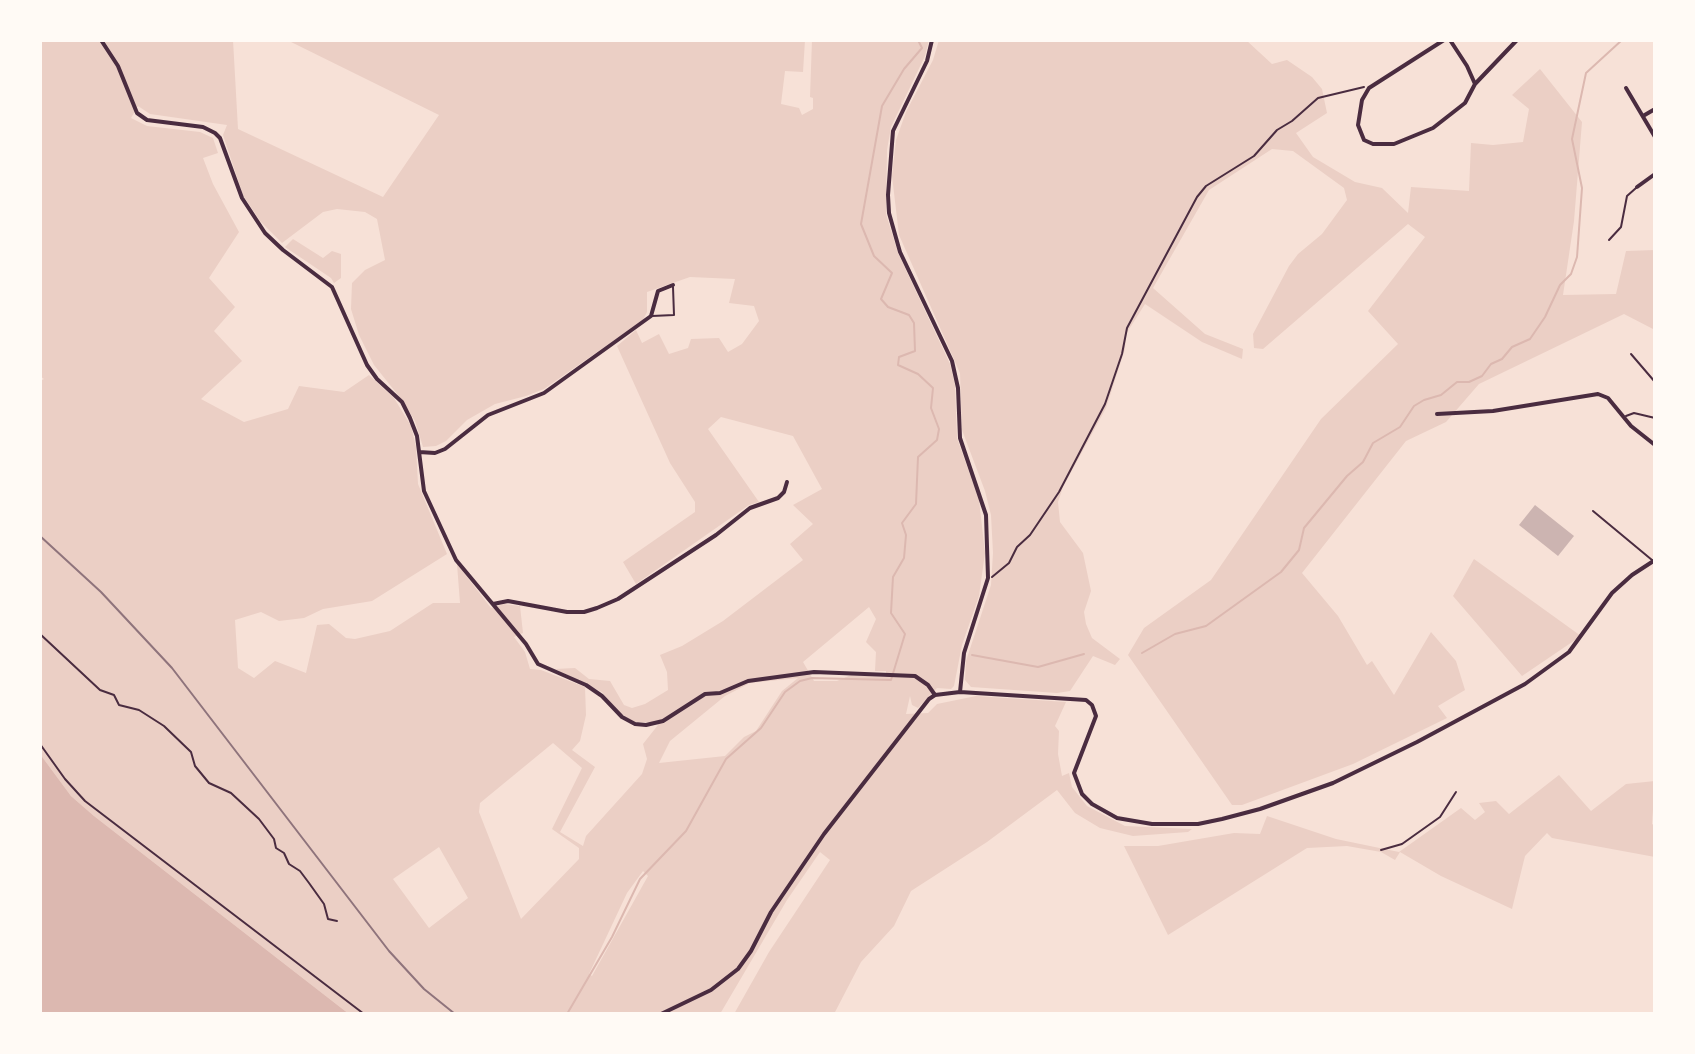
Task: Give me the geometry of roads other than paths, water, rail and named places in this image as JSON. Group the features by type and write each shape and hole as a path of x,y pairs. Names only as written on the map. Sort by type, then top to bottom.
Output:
{"street":[{"path":"101,40 116,61 131,103 139,115 157,122 205,128 218,136 242,198 253,216 283,250 325,279 336,292 367,365 402,402 410,418 417,436 424,491 456,560 526,644 538,664 586,685 602,696 622,717 635,724 646,725 663,721 705,694 720,693 748,681 814,672 918,677 935,695"},
{"path":"932,40 927,61 893,131 889,213 900,252 952,361 958,388 960,438 986,515 988,578 964,653 960,692"},
{"path":"1475,84 1467,66 1447,40 1369,88 1362,100 1359,133 1364,140 1384,146 1405,141 1433,128 1465,103 1475,84 1517,40"},
{"path":"1626,88 1655,137"},
{"path":"1643,116 1655,109"},
{"path":"1637,187 1655,174"},
{"path":"419,452 435,453 445,449 488,415 544,393 651,316 658,291 673,285"},
{"path":"1437,414 1493,411 1598,394 1608,398 1642,436 1655,445"},
{"path":"492,604 508,601 567,612 597,608 618,599 716,535 750,508 778,498 787,482"},
{"path":"661,1014 711,990 738,969 771,912 824,834 935,695 960,692 1086,700 1092,705 1096,716 1074,773 1082,794 1092,804 1117,818 1152,824 1198,824 1260,809 1333,783 1525,684 1569,652 1612,593 1654,560"}],"lane":[{"path":"1609,240 1621,227 1627,196 1637,187"},
{"path":"651,316 674,315 673,285"},
{"path":"1631,354 1655,382"},
{"path":"1625,417 1634,413 1655,418"},
{"path":"1593,511 1654,560"}],"waterway":[{"path":"567,1014 612,937 640,879 686,831 726,759 761,728 785,692 800,681 812,678 891,680 905,634 891,613 893,577 904,558 906,535 902,523 916,504 918,457 937,440 939,429 931,408 933,388 918,374 898,365 899,357 915,351 914,323 909,315 888,307 881,299 892,273 874,256 861,224 882,106 904,69 922,48 918,40"},
{"path":"1142,653 1175,634 1206,626 1281,572 1299,550 1304,528 1347,476 1363,462 1373,443 1400,427 1414,406 1441,395 1457,382 1469,382 1482,376 1512,347 1530,339 1545,317 1560,285 1571,274 1577,257 1582,188 1572,139 1586,73 1622,40"},
{"path":"972,655 1038,667 1084,654"}],"railway":[{"path":"40,536 101,592 172,668 389,951 424,989 455,1014"}]}
